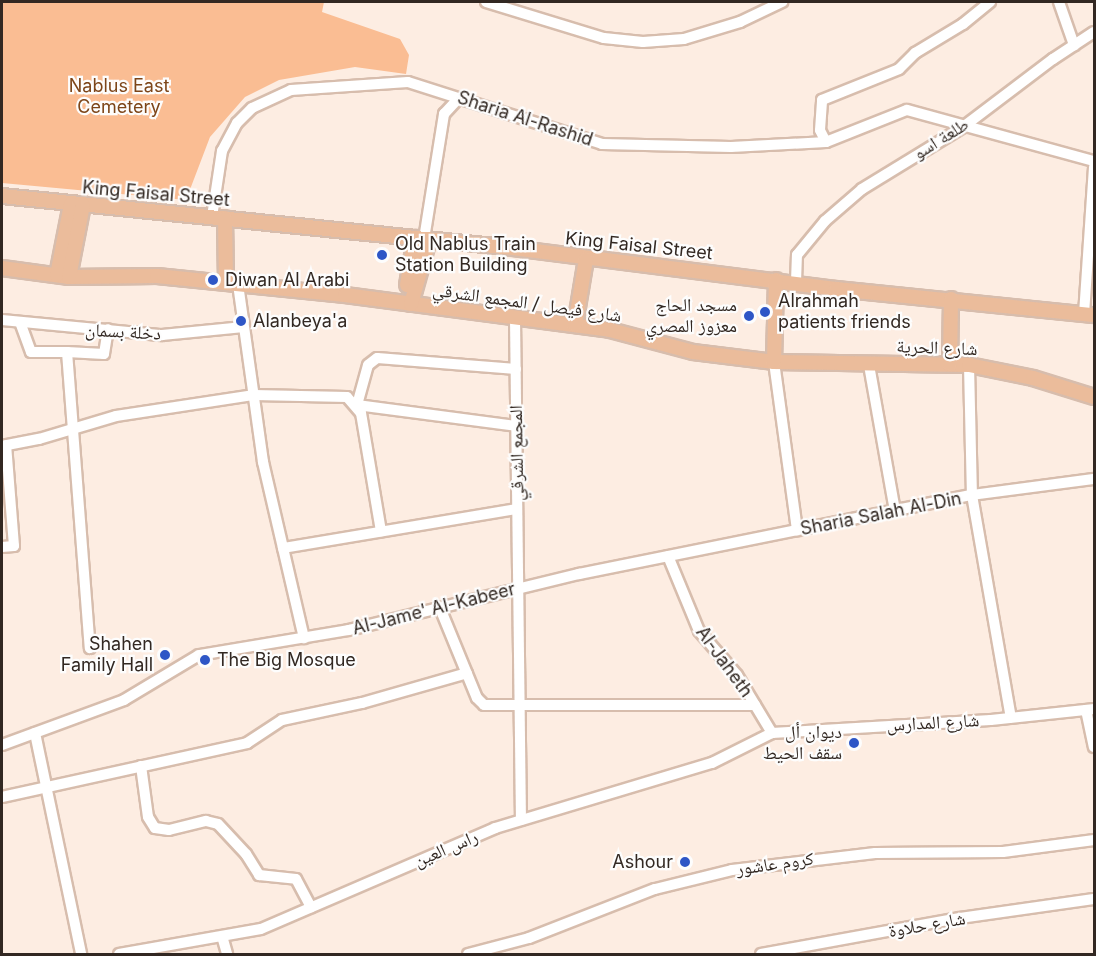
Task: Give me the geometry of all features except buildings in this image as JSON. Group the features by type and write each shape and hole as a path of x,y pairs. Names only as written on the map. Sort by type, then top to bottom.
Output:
{"main road":[{"name":"King Faisal Street","path":"2,196 423,239 1089,314"},
{"path":"63,276 77,205"},
{"path":"218,218 232,283"},
{"path":"407,303 423,239"},
{"path":"575,325 586,259"},
{"name":"شارع فيصل / المجمع الشرقي","path":"2,268 63,276 157,276 407,303 610,330 693,352 774,362"},
{"path":"774,362 776,280"},
{"path":"950,364 951,299"},
{"name":"شارع الحرية","path":"774,362 969,365 1033,378 1095,397"}],"street":[{"path":"486,2 604,38 643,42 684,39 740,22 782,2"},
{"path":"826,142 820,130 822,100 899,69 915,53 963,24 990,2"},
{"path":"1059,2 1074,45"},
{"name":"طلعة اسو","path":"796,282 797,255 825,221 862,189 963,127 1095,32"},
{"name":"Sharia Al-Rashid","path":"218,218 213,193 222,151 231,132 252,108 270,97 291,90 408,82 602,144 731,147 826,142 907,110 1095,161"},
{"path":"423,239 444,114 459,98"},
{"path":"1089,314 1095,166"},
{"path":"232,283 244,327 263,462 304,638"},
{"name":"المجمع الشرقي","path":"515,318 521,820"},
{"name":"دخلة بسمان","path":"2,320 95,332 108,329 162,335 244,327"},
{"path":"20,322 30,352 104,354 108,329"},
{"path":"67,352 90,648"},
{"path":"381,531 357,405 367,368 377,358 516,369"},
{"path":"774,362 796,530"},
{"path":"869,365 896,511"},
{"path":"969,365 972,495 1011,718"},
{"path":"2,547 14,546 4,445 73,430 116,416 254,395 341,396 357,405 516,426"},
{"name":"Sharia Salah Al-Din","path":"668,556 972,495 1095,479"},
{"path":"283,548 517,509"},
{"name":"Al-Jame' Al-Kabeer","path":"35,733 124,700 199,655 304,638 668,556"},
{"name":"Al-Jaheth","path":"668,556 699,631 737,675 772,733"},
{"path":"440,608 467,673 484,705 520,707 755,705"},
{"path":"2,797 47,789 247,743 282,720 362,703 467,673"},
{"path":"1090,709 1095,747"},
{"name":"شارع المدارس","path":"772,733 1011,718 1090,709"},
{"path":"2,746 35,733 81,954"},
{"name":"راس العين","path":"119,954 261,929 521,820 712,763 772,733"},
{"path":"141,766 148,817 155,828 165,831 206,821 218,824 246,854 259,875 296,879 311,907"},
{"name":"كروم عاشور","path":"468,954 529,938 655,889 732,870 875,853 1003,852 1095,840"},
{"name":"شارع حلاوة","path":"760,954 960,918 1095,899"},
{"path":"222,936 227,954"}],"green space":[{"name":"Nablus East Cemetery","path":"2,2 324,2 322,12 400,39 409,55 406,74 355,67 279,80 245,97 210,137 186,200 2,183"}],"place":[{"name":"Old Nablus Train Station Building","path":"382,255"},
{"name":"Diwan Al Arabi","path":"213,280"},
{"name":"Alrahmah patients friends","path":"765,312"},
{"name":"مسجد الحاج معزوز المصري","path":"749,316"},
{"name":"Alanbeya'a","path":"241,321"},
{"name":"Shahen Family Hall","path":"165,655"},
{"name":"The Big Mosque","path":"205,660"},
{"name":"ديوان أل سقف الحيط","path":"854,743"},
{"name":"Ashour","path":"685,862"}]}
